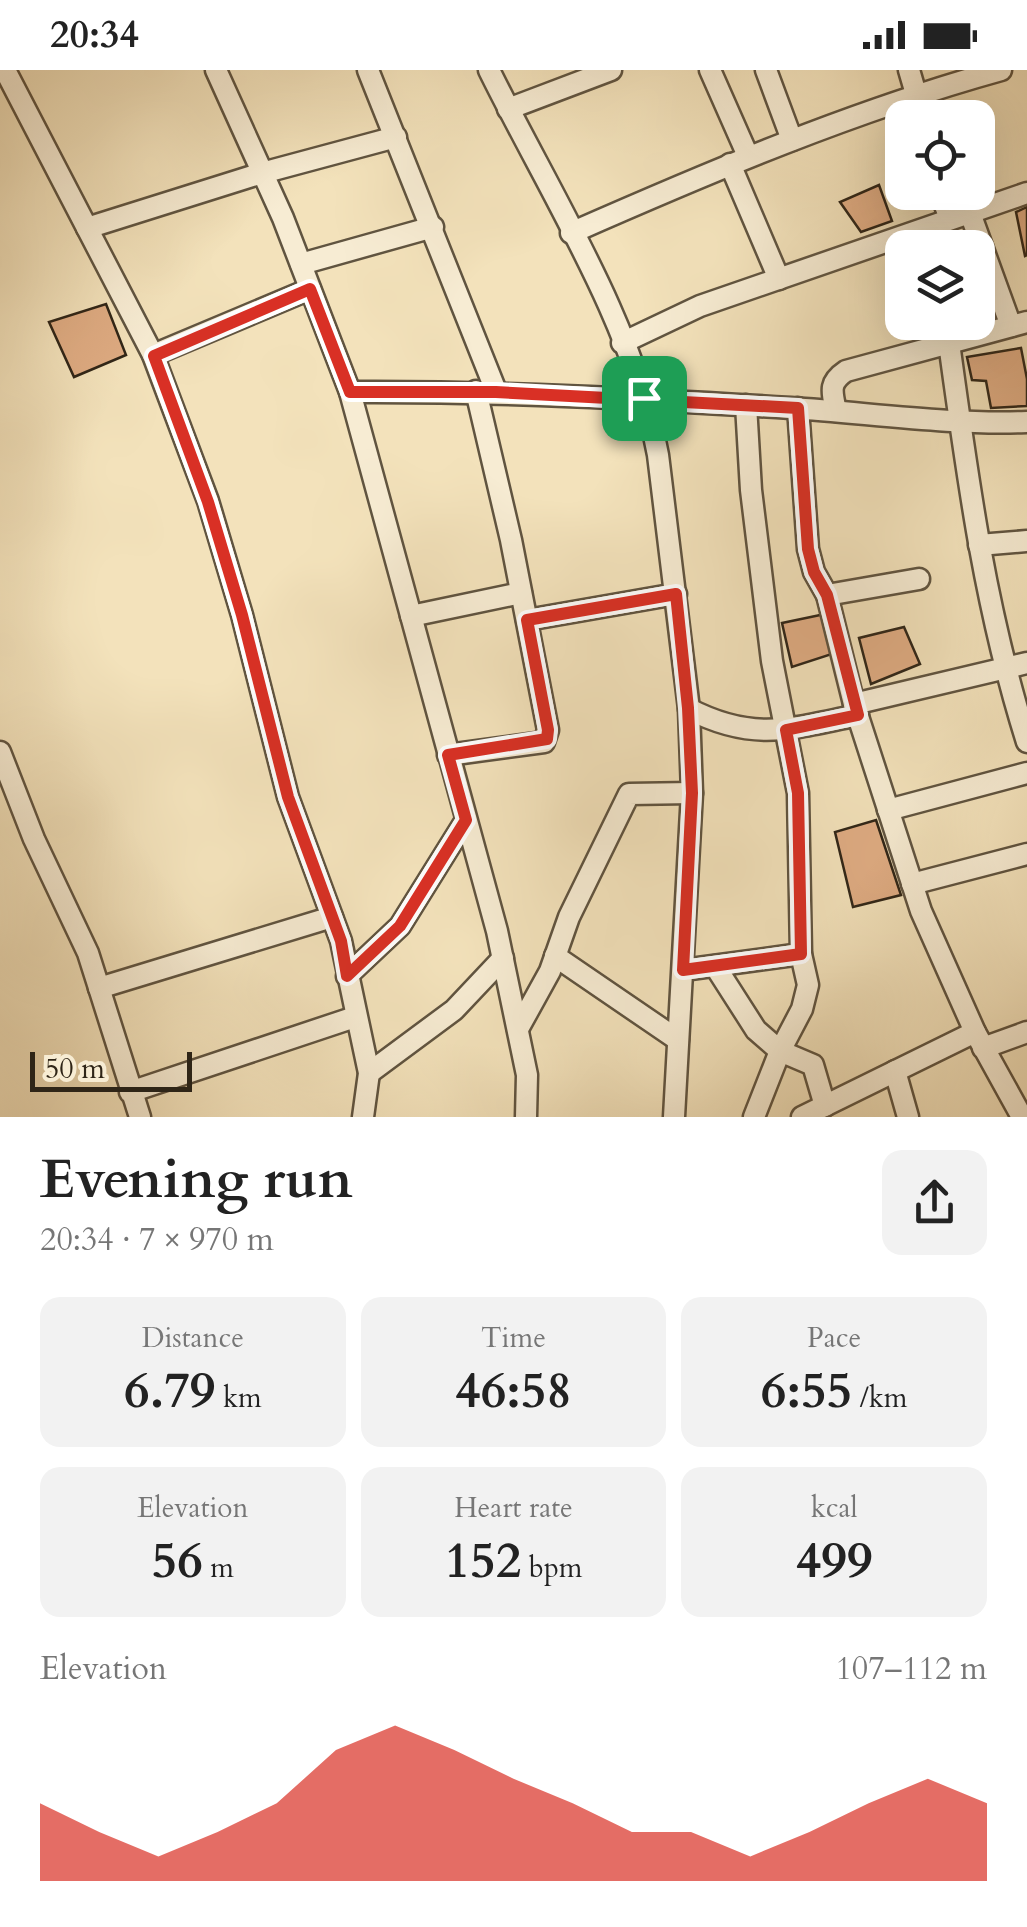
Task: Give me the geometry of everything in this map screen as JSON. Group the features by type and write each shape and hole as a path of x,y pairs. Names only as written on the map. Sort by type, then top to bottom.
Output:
{"street":[{"path":"4,70 154,356 208,502 242,615 288,797 341,941 369,1074 363,1117"},
{"path":"216,70 301,264 350,392 502,958 527,1075 526,1117"},
{"path":"368,70 434,228 486,392 548,730 547,739 448,755"},
{"path":"489,70 622,343 644,398 658,455 688,708 692,793 674,1117"},
{"path":"508,109 611,70"},
{"path":"710,70 779,279"},
{"path":"766,70 792,140"},
{"path":"909,70 911,100"},
{"path":"919,100 1001,70"},
{"path":"571,233 739,160 885,111"},
{"path":"87,228 262,173 396,137"},
{"path":"622,343 700,306 1027,194"},
{"path":"836,411 831,389 834,379 846,372 1019,324 955,210"},
{"path":"301,264 434,228"},
{"path":"154,356 310,289"},
{"path":"949,343 979,545 1004,668 1027,742"},
{"path":"350,392 644,398 960,421 1027,422"},
{"path":"746,405 751,490 772,661 798,793 801,954 808,984 802,1010 780,1051 754,1117"},
{"path":"798,408 808,549 814,572 827,595 856,709 888,810 912,884 979,1040 1023,1114"},
{"path":"979,545 1027,541"},
{"path":"827,595 919,579"},
{"path":"410,616 522,593"},
{"path":"527,620 676,594"},
{"path":"688,708 719,724 786,730 1027,663"},
{"path":"0,752 34,838 88,953 130,1092 133,1116"},
{"path":"888,810 1027,773"},
{"path":"518,1029 629,794 692,793"},
{"path":"347,976 400,926 466,820"},
{"path":"912,884 1027,854"},
{"path":"99,988 332,917"},
{"path":"683,970 801,954"},
{"path":"555,956 678,1040"},
{"path":"369,1074 454,1010 502,958"},
{"path":"716,966 744,1017 780,1051 813,1064 825,1106"},
{"path":"130,1092 355,1017"},
{"path":"802,1117 895,1071 979,1040 1027,1032"},
{"path":"895,1071 908,1117"}],"building":[{"path":"879,185 892,221 861,232 840,202"},
{"path":"1027,207 1027,255 1025,256 1016,212"},
{"path":"106,304 126,355 74,377 49,322"},
{"path":"1021,348 1027,406 991,408 986,381 972,380 967,357"},
{"path":"825,614 832,654 792,667 782,623"},
{"path":"904,627 920,664 871,684 859,638"},
{"path":"876,820 901,895 853,907 835,832"}],"route":[{"path":"310,289 350,392 644,398 798,408 808,549 814,572 827,595 858,715 786,730 798,793 801,954 683,970 692,793 676,594 527,620 547,739 448,755 466,820 400,926 347,976 341,941 288,797 242,615 208,502 154,356 310,289"}]}
